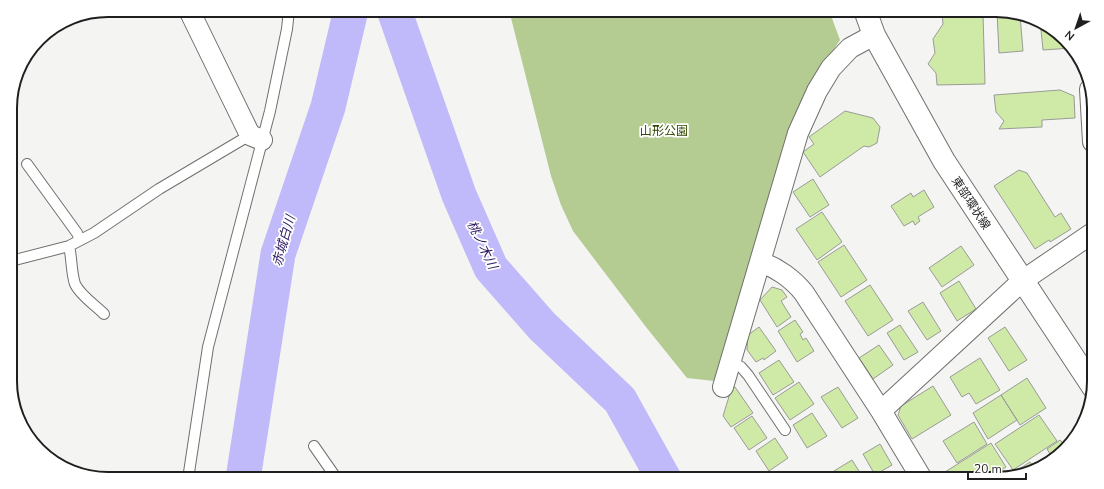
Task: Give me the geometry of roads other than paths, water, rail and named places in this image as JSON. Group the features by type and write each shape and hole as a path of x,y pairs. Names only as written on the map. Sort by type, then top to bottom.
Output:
{"street":[{"path":"193,17 256,138"},
{"name":"東部環状線","path":"868,17 874,35 944,161 1087,378"},
{"path":"723,387 798,133 817,90 831,68 842,55 863,40 874,35"},
{"path":"881,411 1022,281 1087,237"},
{"path":"760,262 772,267 799,286 881,411 918,472"}],"lane":[{"path":"189,472 208,347 256,138 281,64 288,17"},
{"path":"17,259 69,246 112,222 159,189 256,138"},
{"path":"27,164 77,233 80,240"},
{"path":"69,246 75,282 78,288 104,314"},
{"path":"730,361 741,367 748,375 785,430"},
{"path":"314,446 331,472"}],"waterway":[{"name":"赤城白川","path":"244,472 278,254 328,107 349,17"},
{"name":"桃ノ木川","path":"396,17 459,195 491,268 542,326 620,400 660,472"}],"park label":[{"name":"山形公園","path":"664,131"}]}
